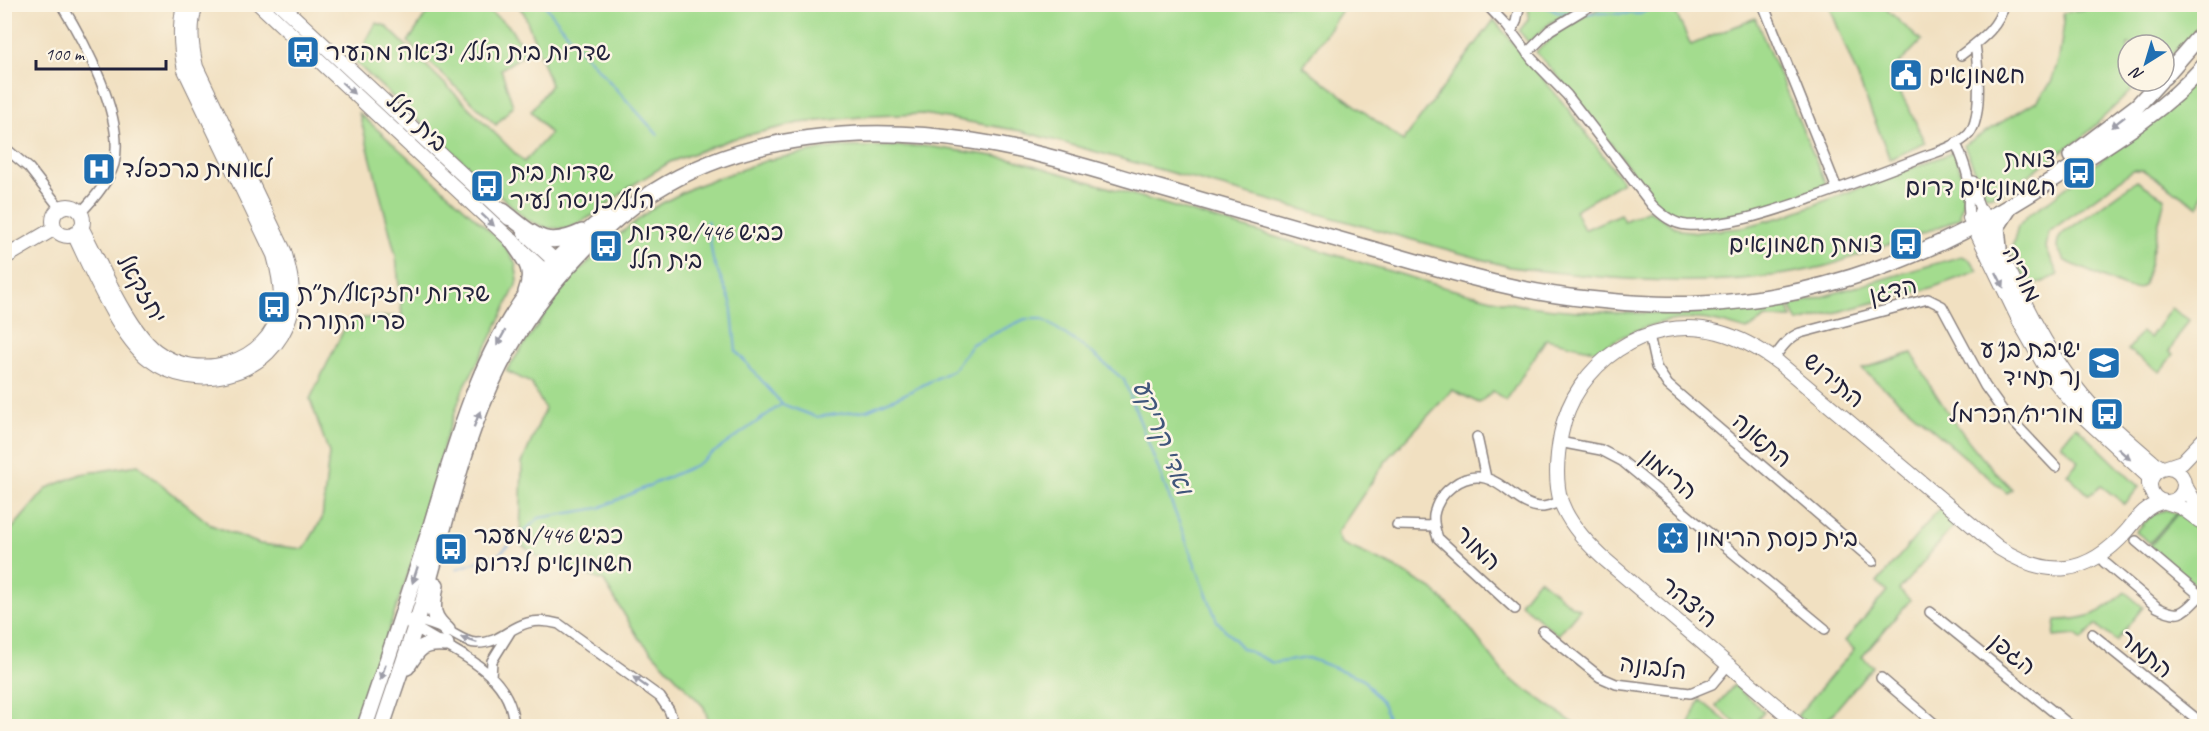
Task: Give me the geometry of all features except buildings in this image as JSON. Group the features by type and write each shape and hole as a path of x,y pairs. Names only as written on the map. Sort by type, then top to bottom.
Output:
{"main road":[{"path":"2176,64 2205,31"},
{"path":"382,726 395,687 468,406 488,363 522,302 550,267 620,205 664,177 735,146 794,132 881,125 979,134 1062,152 1442,261 1526,281 1587,291 1698,296 1732,294 1794,284 1831,275 1887,256 2014,204 2158,111 2205,66"},
{"path":"364,726 411,622 472,432 492,383 524,324 560,277 595,240 623,215 651,194 689,174 738,153 796,140 881,133 977,141 1060,160 1440,268 1524,289 1586,299 1699,304 1733,302 1796,292 1834,283 1899,261 1978,219 2101,135 2137,106 2149,93"},
{"path":"1999,248 1997,227 2003,215 2014,204"},
{"path":"502,211 533,234 553,241 572,237 596,225"},
{"path":"512,242 531,274 522,302"},
{"path":"395,687 415,653 424,646 447,637 432,606 447,513"}],"street":[{"path":"61,4 82,38 107,100 115,133 114,163 108,177 78,225 61,234 55,228 53,217 60,208 71,206 78,225"},
{"path":"184,4 180,25 180,44 185,70 232,157"},
{"path":"196,4 191,43 196,67 232,157"},
{"name":"בית הלל","path":"259,4 512,242 550,267"},
{"name":"בית הלל","path":"280,4 502,211 550,267"},
{"path":"1486,4 1527,53 1567,95 1652,205 1672,221 1684,225 1740,220 1773,211 1956,143 1969,133 1974,124 1979,75 1975,44"},
{"path":"1511,32 1520,4"},
{"path":"1527,53 1550,30 1593,4"},
{"path":"1763,4 1837,189"},
{"path":"1961,55 1996,24 2002,14 2004,4"},
{"path":"1956,143 1964,166 1973,182 1978,219"},
{"path":"4,147 29,168 60,208"},
{"name":"יחזקאל","path":"78,225 137,333 156,351 170,360 201,367 248,361 270,333 279,311 281,284 273,255 232,157"},
{"name":"מוריה","path":"1978,219 1999,248 2043,339 2072,382 2109,424 2154,463 2164,468"},
{"name":"מוריה","path":"1978,219 2032,345 2050,375 2084,417 2149,477 2150,488"},
{"path":"4,258 55,228"},
{"path":"550,267 560,277"},
{"name":"הדגן","path":"1773,359 1785,342 1800,333 1928,299 1934,301 1942,306 1976,370 2003,411 2056,467"},
{"name":"התירוש","path":"1561,502 1558,468 1559,442 1565,414 1590,373 1603,360 1628,343 1649,335 1682,329 1717,331 1750,344 1773,359 1999,548 2020,561 2046,568 2063,568 2101,555 2116,542 2139,515 2149,498 2150,488"},
{"name":"התאנה","path":"1649,335 1656,367 1668,386 1873,561"},
{"path":"1477,436 1486,478 1532,505 1543,507 1561,502"},
{"name":"הרימון","path":"1559,442 1601,450 1622,461 1825,629"},
{"path":"2164,502 2178,498 2183,492 2189,463 2202,442"},
{"path":"2202,442 2182,462 2164,468 2153,475 2150,488 2153,496 2181,507 2205,524"},
{"path":"2164,468 2177,471 2193,499 2205,510"},
{"name":"המור","path":"1486,478 1465,479 1444,493 1434,515 1434,526 1437,538 1515,609"},
{"name":"היצהר","path":"1561,502 1578,532 1589,545 1800,726"},
{"name":"התירוש","path":"2139,515 2153,504 2164,502"},
{"path":"1397,525 1434,526"},
{"path":"2101,555 2104,562 2166,612 2182,613 2202,598 2136,541"},
{"name":"הגפן","path":"1930,612 2071,726"},
{"path":"411,622 447,637 471,643 492,639 531,621 541,620 559,624 660,697 669,710 675,726"},
{"path":"411,622 447,637 497,683 510,706 514,726"},
{"path":"491,677 491,666 497,650 516,626"},
{"name":"הלבונה","path":"1543,631 1600,677 1616,684 1690,693 1712,684 1728,665"},
{"name":"התמר","path":"2092,634 2205,726"},
{"path":"1881,678 1937,726"}],"green space":[{"path":"433,4 485,5 486,9 508,25 527,53 501,69 513,106 496,125 408,42"},
{"path":"1529,4 1583,5 1550,23 1529,43 1519,31 1528,20"},
{"path":"517,5 1342,5 1345,6 1303,66 1403,141 1494,20 1564,104 1623,182 1575,210 1584,230 1620,214 1624,221 1649,210 1680,230 1698,232 1740,228 1785,216 1954,152 1966,187 1961,217 1827,266 1744,279 1666,281 1627,279 1510,267 1021,131 923,114 799,123 732,139 670,162 631,186 597,213 568,229 547,228 527,220 355,62 376,23 386,26 524,162 550,134 531,111 551,85 524,13"},
{"path":"1605,5 1672,5 1691,45 1755,18 1826,184 1787,200 1740,214 1717,218 1695,218 1674,214 1657,204 1572,93 1536,52 1562,28"},
{"path":"1829,5 1887,5 1885,8 1921,41 1889,74 1926,143 1890,159"},
{"path":"2106,5 2204,5 2204,20 2176,49 2176,33 2116,33 2116,93 2129,93 2083,137 2001,194 1986,196 1964,145 2038,100 2051,83 2059,58 2064,23 2063,13"},
{"path":"2204,69 2204,185 2199,207 2143,170 2133,170 2049,232 2046,248 2058,275 2029,288 2011,251 2018,226 2029,214 2049,201 2157,116"},
{"path":"359,113 502,242 515,262 518,281 490,340 463,389 445,441 412,563 355,726 5,726 5,537 47,488 81,474 138,465 211,525 260,544 304,549 322,519 329,453 310,399 349,319 402,316 396,256"},
{"path":"927,146 1013,159 1450,289 1512,303 1554,309 1621,313 1721,311 1787,306 1792,318 1766,318 1747,330 1704,319 1658,323 1621,337 1598,351 1546,339 1506,401 1493,391 1479,403 1452,390 1386,461 1337,533 1341,543 1392,566 1432,589 1462,618 1506,676 1578,726 710,726 704,707 638,637 604,581 543,560 520,544 522,463 545,409 531,383 506,371 565,285 606,245 653,208 693,187 768,160 837,147"},
{"path":"2137,181 2165,198 2144,286 2136,289 2127,288 2065,261 2057,247 2062,234"},
{"path":"1962,256 1970,260 1978,271 1931,288 1798,322 1790,306"},
{"path":"2171,308 2189,320 2169,351 2173,354 2160,372 2128,350 2141,332 2150,338"},
{"path":"1912,353 1969,442 2012,489 2007,493 1862,369"},
{"path":"2076,426 2139,487 2125,504 2101,486 2089,495 2067,474 2079,461 2061,444"},
{"path":"1939,509 1956,523 1899,590 1910,600 1862,657 1873,666 1822,726 1810,726 1797,716 1854,649 1845,641 1887,591 1877,583"},
{"path":"2167,510 2176,513 2150,543 2136,532 2153,515"},
{"path":"2178,513 2204,535 2204,592 2150,546"},
{"path":"1539,579 1572,606 1580,609 1558,635 1520,603"},
{"path":"2125,592 2143,607 2116,641 2096,625 2082,640 2076,635 2054,637 2056,620 2077,619 2094,614 2109,606"},
{"path":"1734,685 1764,712 1752,726 1739,726 1716,706"},
{"path":"1700,700 1732,726 1689,726"}],"waterway":[{"name":"ואדי קריקע","path":"544,4 579,48 658,135"},
{"path":"1540,4 1557,12 1571,13"},
{"path":"1586,13 1640,14 1659,4"},
{"name":"ואדי קריקע","path":"707,221 713,260 731,302 736,351 782,404 816,417 867,410 905,394 953,370 972,344 1025,319 1043,319 1092,353 1124,380 1217,621 1242,648 1273,663 1308,658 1362,678 1384,705 1390,726"},
{"path":"456,569 499,554 539,518 599,508 696,465 782,404"}],"place":[{"name":"שדרות בית הלל/ יציאה מהעיר","path":"303,52"},
{"name":"חשמונאים","path":"1906,75"},
{"name":"לאומית ברכפלד","path":"99,169"},
{"name":"צומת חשמונאים דרום","path":"2079,173"},
{"name":"שדרות בית הלל/כניסה לעיר","path":"487,186"},
{"name":"צומת חשמונאים","path":"1906,244"},
{"name":"כביש 446/שדרות בית הלל","path":"606,246"},
{"name":"שדרות יחזקאל/ת״ת פרי התורה","path":"274,307"},
{"name":"ישיבת בנ\"ע נר תמיד","path":"2104,363"},
{"name":"מוריה/הכרמל","path":"2107,414"},
{"name":"בית כנסת הרימון","path":"1673,538"},
{"name":"כביש 446/מעבר חשמונאים לדרום","path":"451,549"}]}
